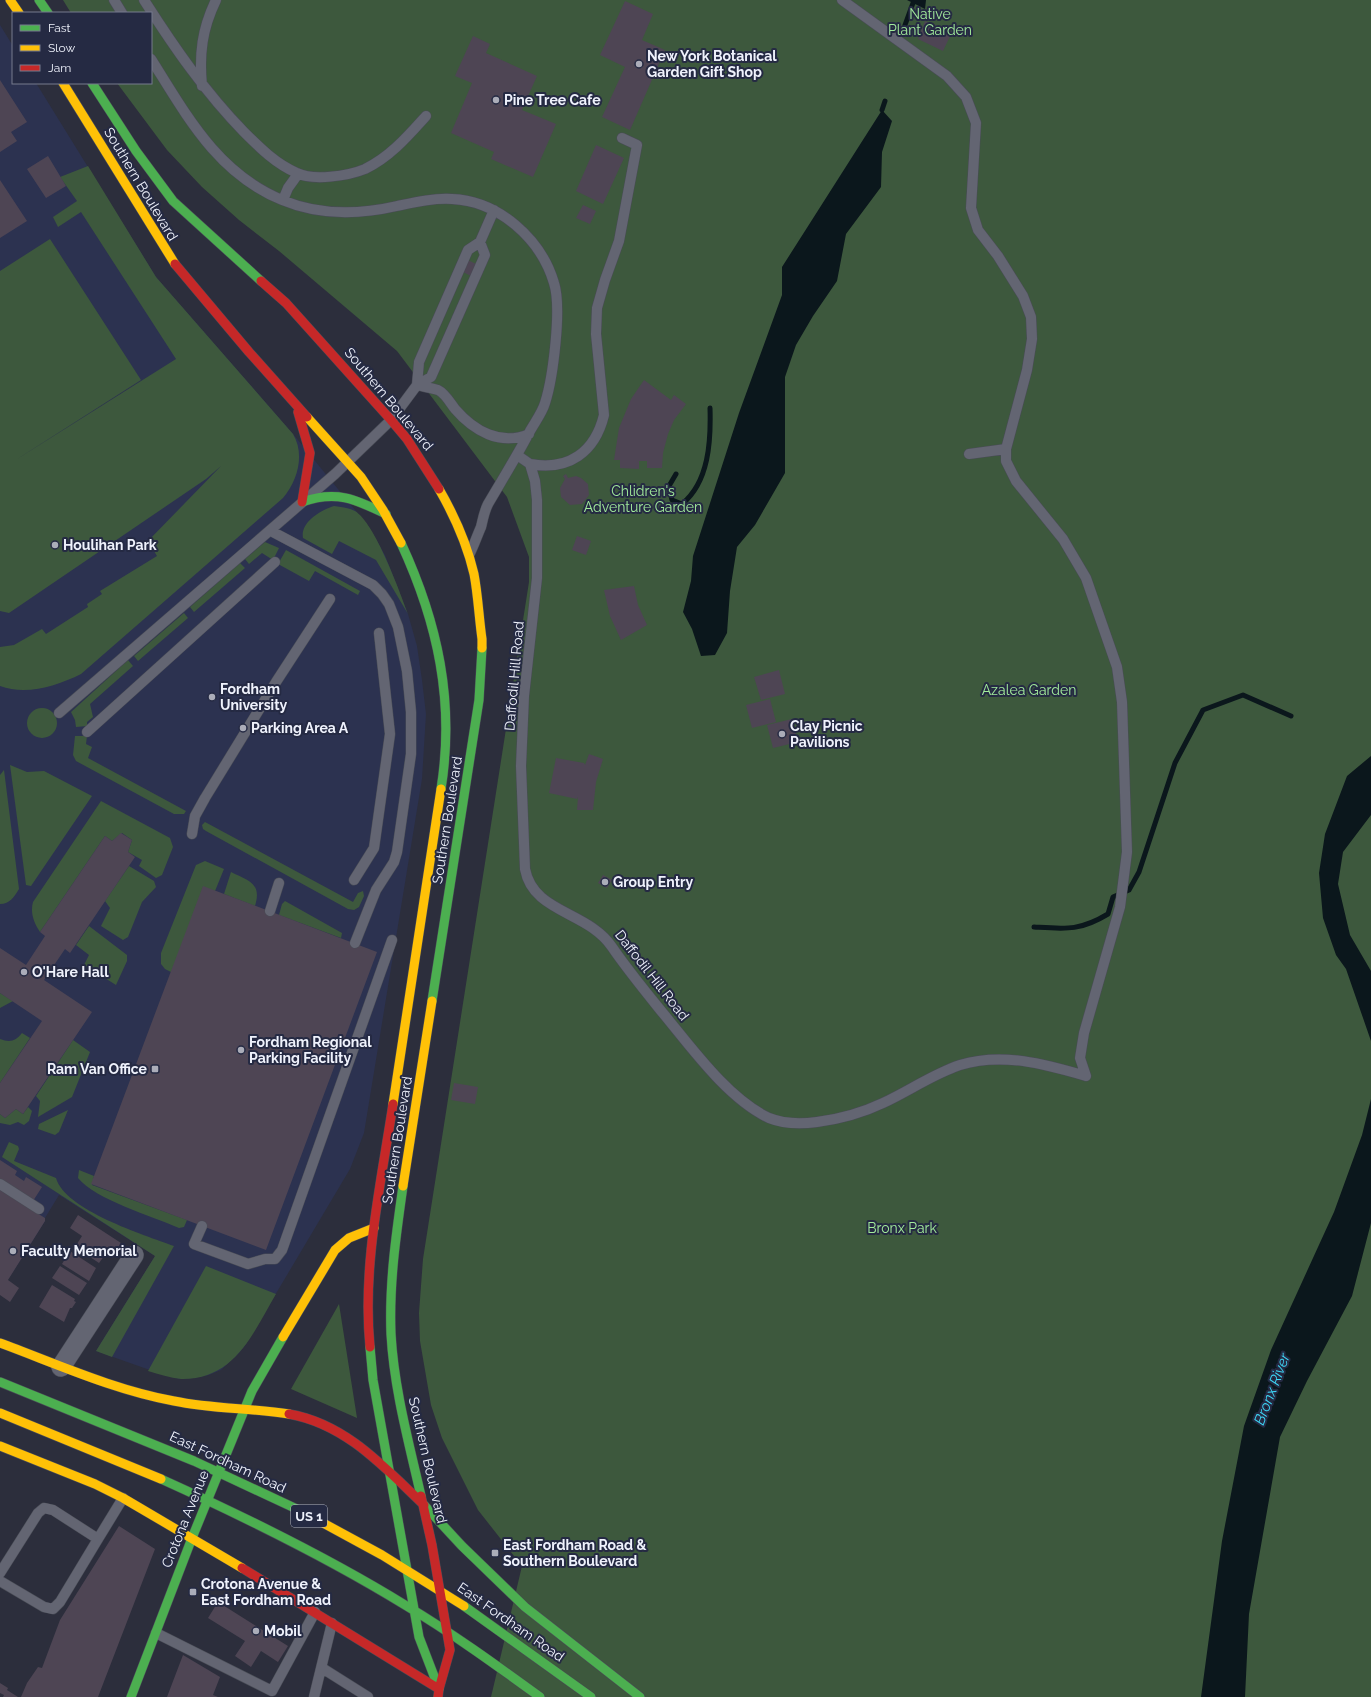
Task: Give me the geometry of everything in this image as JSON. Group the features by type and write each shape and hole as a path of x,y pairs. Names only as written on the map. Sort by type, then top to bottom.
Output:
{"main road":[{"path":"10,0 18,12"},
{"path":"39,0 47,12"},
{"name":"Southern Boulevard","path":"64,84 169,257 296,405 361,477 386,514 417,575 433,624 444,675 447,742 442,790 374,1228 367,1288 368,1340 373,1380 419,1637 439,1693"},
{"name":"Southern Boulevard","path":"93,84 136,151 173,201 212,238 286,303 391,420 419,455 452,512 469,556 478,602 482,638 479,700 397,1226 390,1292 391,1335 394,1367 424,1505 450,1650 439,1693"},
{"path":"296,405 310,453 302,502 322,496 342,496 356,500 386,514"},
{"name":"Crotona Avenue","path":"131,1697 192,1538 244,1410 259,1378 335,1250 349,1238 374,1228"},
{"path":"0,1343 61,1367 120,1387 163,1399 244,1410 289,1413 326,1425 350,1439 424,1505 462,1546 525,1607 640,1697"},
{"name":"East Fordham Road","path":"0,1382 189,1459 274,1498 380,1554 484,1619 591,1697"},
{"name":"US 1","path":"0,1413 147,1472 298,1545 386,1594 432,1622 540,1697"},
{"path":"2,1452 95,1484 122,1498 315,1612 439,1693 451,1697"}],"street":[{"path":"61,1367 134,1255"}],"lane":[{"path":"114,0 121,12"},
{"path":"144,0 202,86 262,150 280,164 298,174 326,178 364,169 398,147 426,116"},
{"path":"202,86 200,64 202,41 216,0"},
{"path":"842,0 947,76 966,97 976,123 971,208 978,230 998,256 1023,296 1031,317 1032,339 1027,370 1006,449 969,454"},
{"path":"152,61 181,107 218,157 263,191 308,209 336,213 362,213 427,199 453,199 477,203 494,210 521,230 541,254 554,284 557,311 556,336 545,404 487,506 469,556"},
{"path":"517,455 530,464 553,466 574,459 586,450 597,438 602,426 604,415 596,334 597,308 619,241 636,145 622,138"},
{"path":"283,200 288,188 298,174"},
{"path":"417,385 419,362 468,250 480,242 494,210"},
{"path":"59,713 271,531 348,462 391,420 417,385 431,377 485,255 480,242"},
{"path":"417,385 440,391 467,422 484,432 505,439 517,439 528,434"},
{"name":"Daffodil Hill Road","path":"530,464 535,481 537,500 538,578 524,696 521,766 525,869 527,878 534,892 558,908 584,922 606,939 625,966 707,1067 747,1106 771,1119 799,1124 840,1119 883,1103 918,1083 961,1065 1000,1059 1045,1064 1086,1076 1080,1058 1084,1033 1120,905 1127,852 1125,755 1122,702 1117,667 1086,578 1063,539 1016,481 1006,461 1006,449"},
{"path":"271,531 373,585 389,604 400,634 411,712 411,754 406,793 394,862 376,890 355,943"},
{"path":"87,732 275,562"},
{"path":"192,834 195,816 205,798 276,682 330,599"},
{"path":"354,880 374,848 390,734 379,633"},
{"path":"270,912 279,883"},
{"path":"202,1226 194,1244 248,1264 265,1259 275,1259 282,1250 392,940"},
{"path":"0,1184 39,1209"},
{"path":"0,1581 44,1607 53,1609 60,1602 122,1498"},
{"path":"0,1573 38,1513 44,1508 53,1510 98,1539"},
{"path":"156,1633 272,1691 315,1612"},
{"path":"314,1697 332,1624"},
{"path":"322,1668 368,1697"}],"shaded area":[{"name":"Fordham University","path":"0,25 12,44 12,84 37,84 156,277 293,434 369,527 385,555 408,614 417,646 426,714 422,779 364,1133 350,1169 246,1344 221,1370 209,1375 180,1379 164,1375 96,1351 155,1256 59,1195 45,1218 45,1221 0,1292"}],"green space":[{"name":"Bronx Park","path":"63,0 1371,0 1371,1697 491,1697 522,1566 478,1510 442,1438 431,1405 420,1341 419,1313 423,1259 529,582 529,557 507,497 397,351 279,251 239,220 202,187 167,150 118,84 152,84 152,12 70,12"},
{"path":"88,166 156,277 293,434 299,450 298,467 293,483 283,498 81,674 52,686 31,690 10,689 0,686 0,647 14,645 42,629 46,634 88,607 87,604 102,594 100,591 157,556 148,541 221,466 206,479 9,613 0,611 0,271 50,239 141,380 14,461 176,359 81,212 58,227 53,217 77,201 60,177"},
{"path":"334,506 348,508 355,511 363,518 371,529 386,559 408,614 376,560 339,541 332,554 303,538 303,532 308,522 323,510"},
{"path":"265,542 279,548 273,560 262,553 249,564 245,559"},
{"path":"286,550 360,591 358,595 315,571 309,581 278,564"},
{"path":"240,563 245,568 194,612 190,607"},
{"path":"184,613 188,618 138,661 134,656"},
{"path":"128,660 133,666 90,704 93,717 87,722 87,726 76,727 75,720 71,712"},
{"path":"42,708 48,709 56,717 56,729 48,737 42,738 36,737 28,729 27,723 28,717 36,709"},
{"path":"75,736 87,736 86,744 92,747 88,758 186,811 184,814 174,814 76,761 73,755"},
{"path":"10,765 27,772 44,771 92,796 31,886 26,885"},
{"path":"4,770 19,889 9,901 0,904 0,775"},
{"path":"101,801 170,838 173,847 162,875 156,878 139,866 142,860 128,852 132,840 122,833 112,841 105,836 40,932 33,918 33,902"},
{"path":"205,822 353,902 358,893 363,891 364,896 359,907 354,910 348,909 206,831 203,829 202,825"},
{"path":"205,861 224,869 215,891 171,972 165,969 161,964 161,953 196,865"},
{"path":"129,866 154,881 156,887 142,902 128,937 123,940 101,926 110,908 105,901"},
{"path":"231,872 248,881 255,888 257,898 255,906 224,894"},
{"path":"285,901 342,933 341,938 279,915 282,904"},
{"path":"89,926 127,955 127,961 116,985 84,965 89,955 76,945"},
{"path":"0,993 13,1001 0,1008"},
{"path":"22,1033 30,1038 0,1083 0,1039 7,1041 12,1040 17,1038"},
{"path":"73,1040 90,1052 72,1097 38,1117 40,1101 36,1096"},
{"path":"28,1107 32,1111 29,1121 24,1125 18,1122 10,1125 0,1123 0,1114 5,1118 16,1109 23,1114"},
{"path":"68,1110 59,1132 55,1135 38,1129 39,1124"},
{"path":"9,1142 18,1146 19,1149 14,1161 56,1178 62,1190 74,1201 89,1211 126,1228 174,1246 112,1357 96,1351 155,1256 2,1157"},
{"path":"79,1170 94,1176 92,1185 187,1220 184,1227 179,1228 125,1207 98,1193 86,1186 78,1178"},
{"path":"206,1266 276,1294 259,1324 240,1352 229,1363 215,1372 200,1377 181,1379 148,1371"},
{"path":"339,1304 357,1418 291,1389"}],"water":[{"path":"907,0 926,0 925,9"},
{"path":"882,110 892,121 882,152 881,187 846,234 837,281 813,316 796,345 785,377 785,473 755,525 737,547 730,591 727,633 715,655 701,656 692,629 683,612 691,581 693,556 739,413 782,295 782,267"},
{"path":"1371,756 1371,815 1343,852 1338,884 1350,935 1371,971 1371,1041 1346,969 1336,955 1323,918 1319,873 1325,834 1347,776"},
{"name":"Bronx River","path":"1371,1099 1371,1223 1352,1296 1307,1381 1280,1437 1249,1614 1245,1697 1201,1697 1222,1541 1244,1426 1271,1350 1334,1212 1362,1135"}],"building":[{"name":"New York Botanical Garden Gift Shop","path":"625,1 653,14 642,40 665,50 630,130 602,117 625,67 600,55"},
{"path":"925,21 952,32 943,51 918,39"},
{"path":"473,36 490,44 486,53 537,76 522,110 556,124 533,177 491,159 494,152 451,133 472,83 455,76"},
{"path":"0,80 27,122 11,132 17,141 0,152"},
{"path":"596,145 624,158 603,204 576,191"},
{"path":"48,156 66,186 46,198 27,169"},
{"path":"0,180 27,221 0,238"},
{"path":"583,205 596,211 590,224 576,218"},
{"path":"468,260 476,264 471,276 463,272"},
{"path":"644,380 671,400 674,395 686,404 674,420 668,434 663,453 662,468 647,468 647,461 639,461 639,469 620,468 620,460 614,460 619,428 631,399"},
{"path":"566,474 568,478 576,476 588,484 589,495 582,504 570,505 561,497 560,488 565,479 563,476"},
{"path":"577,536 591,541 586,555 572,550"},
{"path":"634,586 638,605 647,625 621,640 610,616 604,590"},
{"name":"Clay Picnic Pavilions","path":"779,670 785,694 761,700 754,677"},
{"name":"Clay Picnic Pavilions","path":"770,699 776,722 752,728 746,705"},
{"name":"Clay Picnic Pavilions","path":"792,719 798,742 773,748 767,725"},
{"path":"589,754 603,759 596,782 593,810 577,810 578,797 577,799 549,793 556,758 584,763 585,765"},
{"name":"O'Hare Hall","path":"121,833 132,840 128,852 135,857 70,953 65,949 44,980 92,1012 23,1114 16,1109 5,1118 0,1114 0,1083 42,1021 0,993 0,948 26,965 45,936 40,932 105,836 112,841"},
{"name":"Group Entry","path":"603,875 612,880 607,888 598,883"},
{"name":"Fordham Regional Parking Facility","path":"203,886 377,952 266,1250 91,1184"},
{"path":"454,1083 478,1087 475,1104 451,1100"},
{"path":"0,1160 17,1171 15,1175 24,1181 26,1177 42,1187 33,1201 0,1180"},
{"name":"Faculty Memorial","path":"0,1190 45,1218 45,1221 8,1280 19,1288 10,1302 0,1295"},
{"path":"78,1215 121,1243 113,1256 107,1252 99,1263 75,1247 82,1236 70,1228"},
{"path":"70,1251 96,1268 89,1281 62,1264"},
{"path":"60,1266 87,1283 79,1295 52,1278"},
{"path":"52,1285 75,1299 74,1301 76,1302 72,1308 70,1308 64,1322 39,1307"},
{"path":"119,1526 155,1549 98,1697 21,1697 27,1683 38,1667 42,1668 60,1620"},
{"path":"218,1602 288,1646 278,1662 261,1651 251,1667 235,1656 245,1641 208,1618"},
{"path":"183,1655 220,1677 213,1695 218,1697 167,1697"},
{"path":"0,1683 8,1688 7,1690 18,1697 3,1697 4,1695 0,1693"}],"waterway":[{"path":"905,25 913,3"},
{"path":"882,110 885,101"},
{"path":"676,474 669,486 672,500 682,504 691,495 703,473 709,447 710,408"},
{"path":"1034,927 1072,928 1098,920 1108,914 1113,897 1129,890 1139,872 1175,763 1203,710 1243,695 1291,716"}],"traffic: fast":[{"path":"39,0 47,12"},
{"path":"93,84 136,151 173,201 261,281"},
{"path":"302,502 314,498 345,498 355,500 386,514"},
{"path":"401,543 425,603 434,633 440,663 446,725 445,757 441,789"},
{"path":"432,1001 479,700 482,648"},
{"path":"403,1186 392,1278 391,1334 395,1375 421,1496"},
{"path":"131,1697 192,1538 252,1391 283,1337"},
{"path":"370,1347 373,1380 419,1637 439,1689"},
{"path":"0,1382 194,1461 301,1511"},
{"path":"161,1479 285,1538 376,1587 457,1638 540,1697"},
{"path":"424,1505 462,1546 525,1607 640,1697"},
{"path":"464,1606 591,1697"}],"traffic: slow":[{"path":"10,0 18,12"},
{"path":"64,84 175,264"},
{"path":"307,417 361,477 383,510 401,543"},
{"path":"439,489 460,530 474,574 477,590 482,648"},
{"path":"393,1104 441,789"},
{"path":"403,1186 432,1001"},
{"path":"283,1337 335,1250 349,1238 374,1228"},
{"path":"0,1343 86,1376 152,1396 203,1406 289,1414"},
{"path":"0,1413 161,1479"},
{"path":"0,1446 95,1484 123,1498 242,1568"},
{"path":"301,1511 382,1555 464,1606"}],"traffic: jam":[{"path":"175,264 249,352 307,417"},
{"path":"261,281 286,303 391,420 407,439 439,489"},
{"path":"298,412 310,453 302,502"},
{"path":"370,1347 368,1317 371,1256 378,1195 393,1104"},
{"path":"289,1414 310,1419 329,1427 346,1437 379,1462 424,1505"},
{"path":"421,1496 432,1545 450,1650 439,1689"},
{"path":"242,1568 439,1689 438,1697"}],"place":[{"name":"New York Botanical Garden Gift Shop","path":"639,64"},
{"name":"Pine Tree Cafe","path":"496,100"},
{"name":"Houlihan Park","path":"55,545"},
{"name":"Fordham University","path":"212,697"},
{"name":"Parking Area A","path":"243,728"},
{"name":"Clay Picnic Pavilions","path":"782,734"},
{"name":"Group Entry","path":"605,882"},
{"name":"O'Hare Hall","path":"24,972"},
{"name":"Fordham Regional Parking Facility","path":"241,1050"},
{"name":"Ram Van Office","path":"155,1069"},
{"name":"Faculty Memorial","path":"13,1251"},
{"name":"East Fordham Road & Southern Boulevard","path":"495,1553"},
{"name":"Crotona Avenue & East Fordham Road","path":"193,1592"},
{"name":"Mobil","path":"256,1631"}],"park label":[{"name":"Native Plant Garden","path":"930,22"},
{"name":"Chlidren's Adventure Garden","path":"643,500"},
{"name":"Azalea Garden","path":"1029,690"}]}
